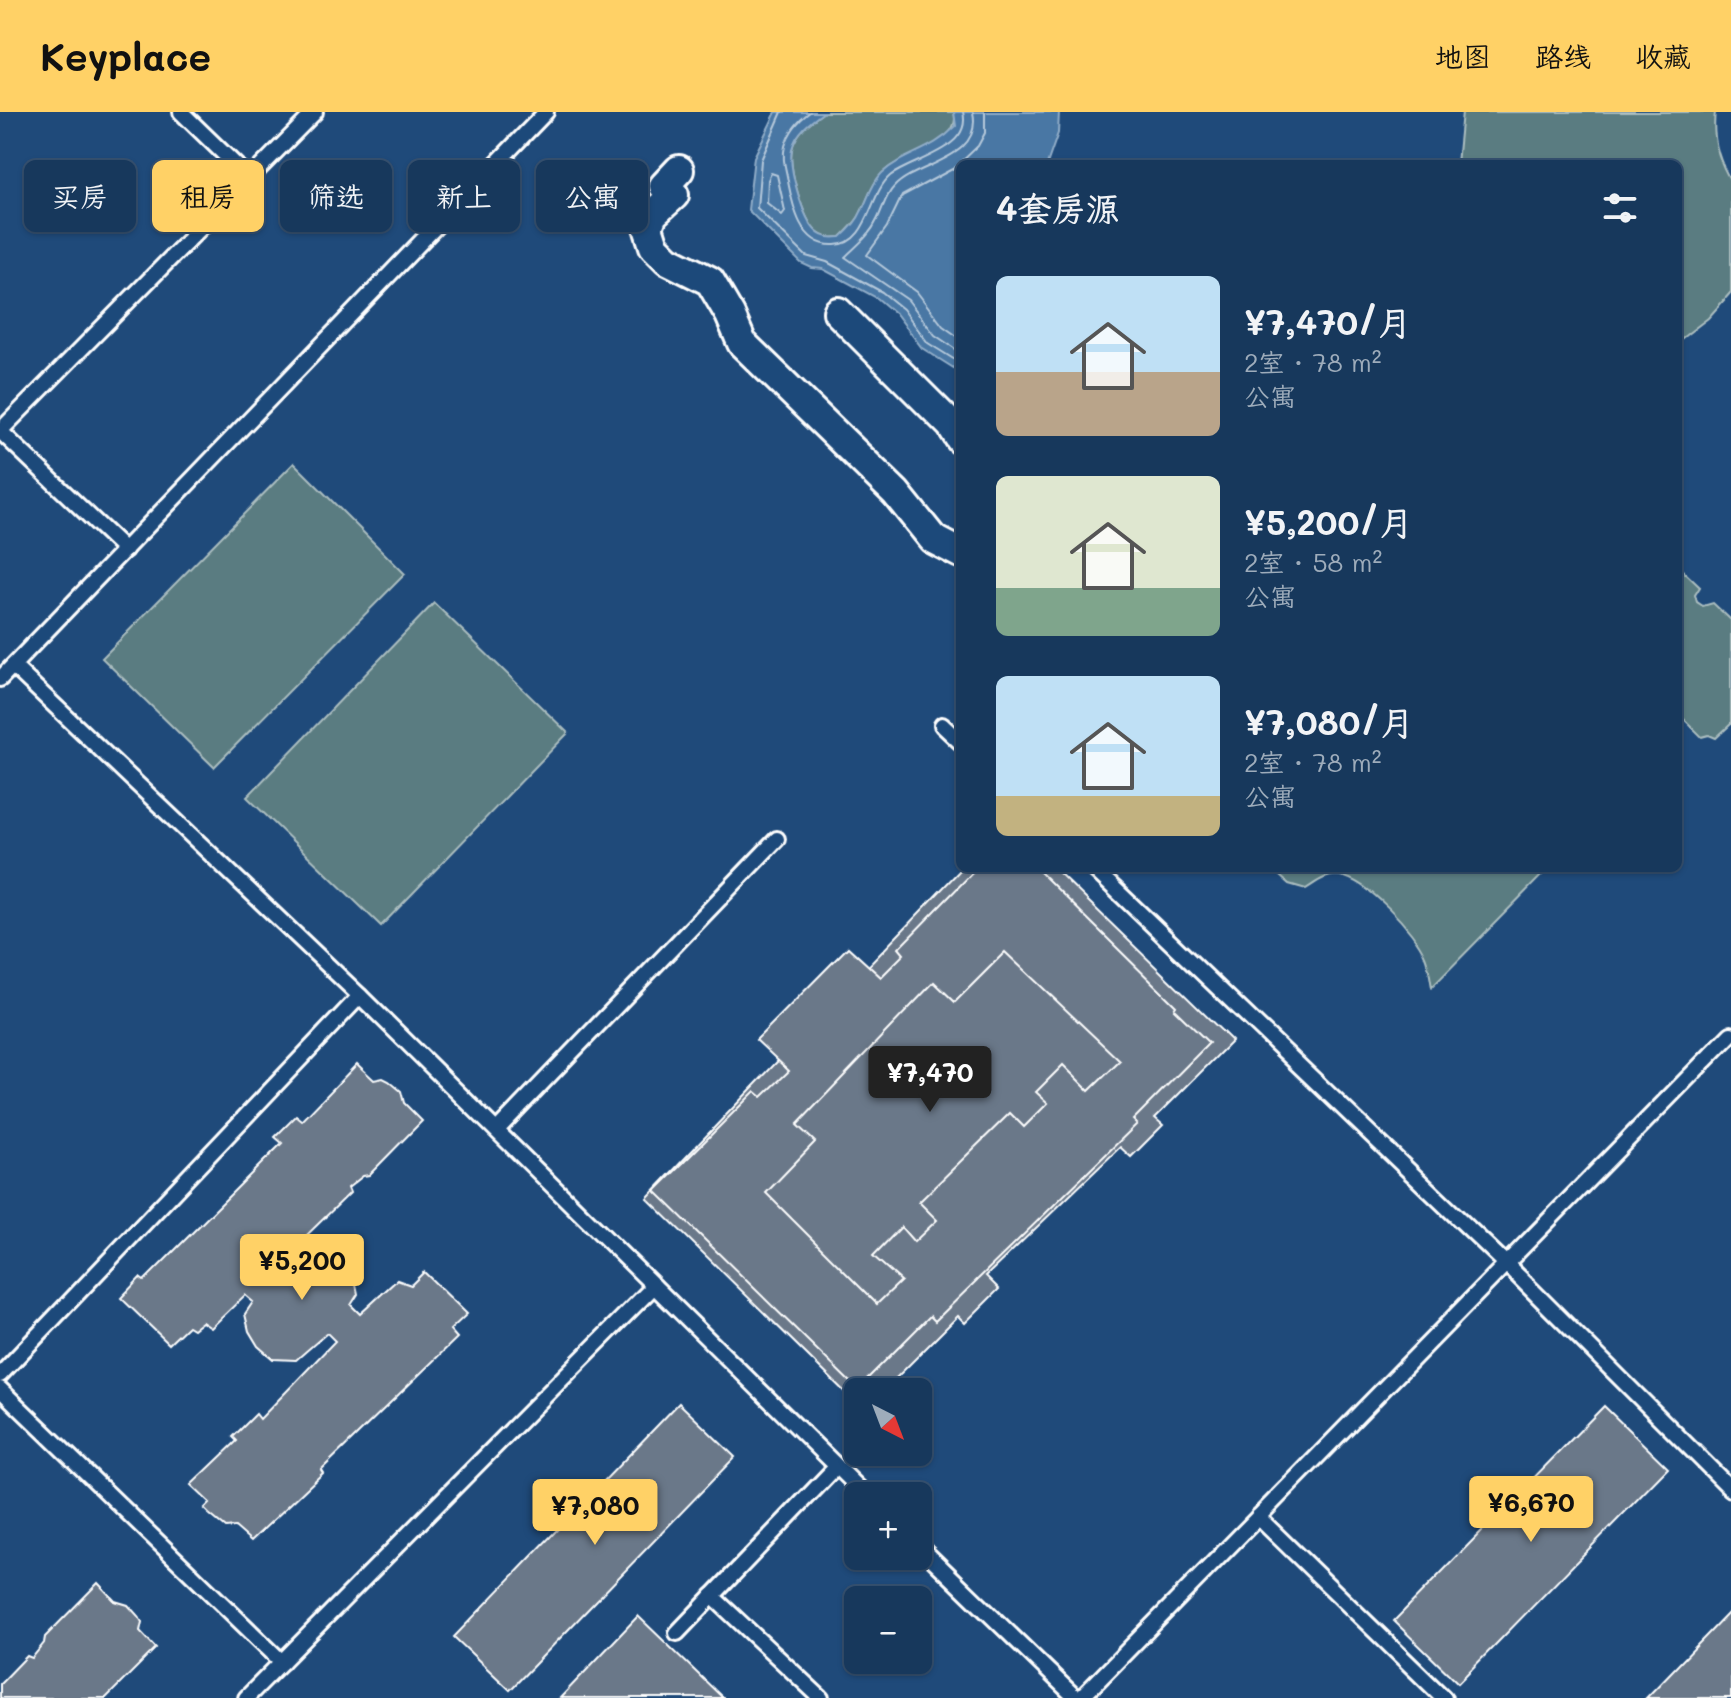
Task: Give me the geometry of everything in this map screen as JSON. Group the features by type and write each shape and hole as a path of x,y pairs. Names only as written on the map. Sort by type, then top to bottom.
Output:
{"street":[{"path":"679,170 664,186 674,195 653,214 648,227 654,246 668,260 710,281 742,343 896,493 923,530 956,551"},
{"path":"838,312 956,433"}],"lane":[{"path":"181,112 230,160"},
{"path":"264,166 315,112"},
{"path":"0,679 546,112"},
{"path":"125,550 0,431 199,232"},
{"path":"13,666 360,996 852,1482"},
{"path":"942,725 956,738"},
{"path":"497,1130 777,839"},
{"path":"1097,872 1505,1263 1731,1489"},
{"path":"0,1375 360,996"},
{"path":"932,1558 1079,1698 1731,1034"},
{"path":"246,1698 654,1286"},
{"path":"0,1389 282,1662"},
{"path":"677,1633 836,1467"},
{"path":"1258,1517 1444,1698"},
{"path":"712,1596 821,1698"}],"green space":[{"path":"824,112 954,112 954,123 942,140 882,173 855,222 841,237 831,237 817,232 807,216 794,180 791,157 800,132"},
{"path":"1462,112 1715,112 1717,148 1731,181 1731,292 1708,318 1682,338 1682,160 1457,160"},
{"path":"294,463 405,574 214,767 102,658"},
{"path":"1682,570 1700,587 1695,595 1697,602 1703,606 1713,603 1731,620 1731,724 1716,738 1709,735 1702,737 1682,717"},
{"path":"434,603 568,733 381,926 247,797"},
{"path":"1276,872 1545,872 1432,987 1428,963 1420,946 1376,896 1340,876 1322,879 1306,889 1289,884"}],"water":[{"path":"776,112 824,112 800,132 794,143 791,157 794,180 812,226 825,236 841,237 859,216 878,177 900,160 947,135 956,126 954,112 1059,112 1058,133 1048,160 956,160 956,369 922,348 897,315 877,298 823,269 801,263 748,210 754,157"}],"building":[{"path":"958,872 1058,872 1232,1041 1155,1118 1163,1125 1131,1157 1120,1147 986,1276 999,1289 965,1323 958,1316 896,1378 844,1378 844,1391 647,1198"},
{"path":"973,872 1040,872 1176,1006 1174,1009 1209,1043 1133,1120 1137,1124 935,1321 930,1316 868,1378 846,1378 655,1191 755,1091 762,1097 789,1071 756,1040 848,947 881,977 904,954 899,948","holes":["1005,952 1120,1061 1089,1091 1063,1065 1036,1092 1048,1103 1024,1127 1010,1113 919,1202 937,1220 914,1242 901,1227 873,1256 901,1281 877,1304 766,1193 815,1142 797,1125 934,982 955,1002"]},
{"path":"357,1064 374,1080 383,1078 401,1091 404,1103 422,1121 369,1175 348,1188 350,1193 273,1268 280,1277 309,1250 322,1250 339,1257 349,1266 355,1279 358,1294 351,1305 360,1314 397,1280 411,1285 424,1272 467,1314 450,1330 457,1338 251,1541 235,1527 226,1528 209,1514 204,1509 210,1503 191,1485 237,1441 233,1437 256,1414 260,1419 335,1341 327,1333 296,1360 273,1359 258,1346 249,1331 245,1314 253,1302 245,1295 211,1328 202,1322 193,1329 188,1326 169,1344 121,1298 140,1278 144,1281 282,1143 275,1137 296,1116 302,1121"},
{"path":"679,1403 735,1457 510,1690 454,1637"},
{"path":"1604,1406 1668,1468 1458,1683 1394,1621"},
{"path":"98,1583 115,1601 128,1605 138,1616 142,1622 140,1631 156,1648 106,1698 0,1698 0,1684 27,1656 32,1658 45,1637"},
{"path":"1731,1610 1731,1698 1646,1698"},
{"path":"638,1616 723,1698 560,1698"}]}
